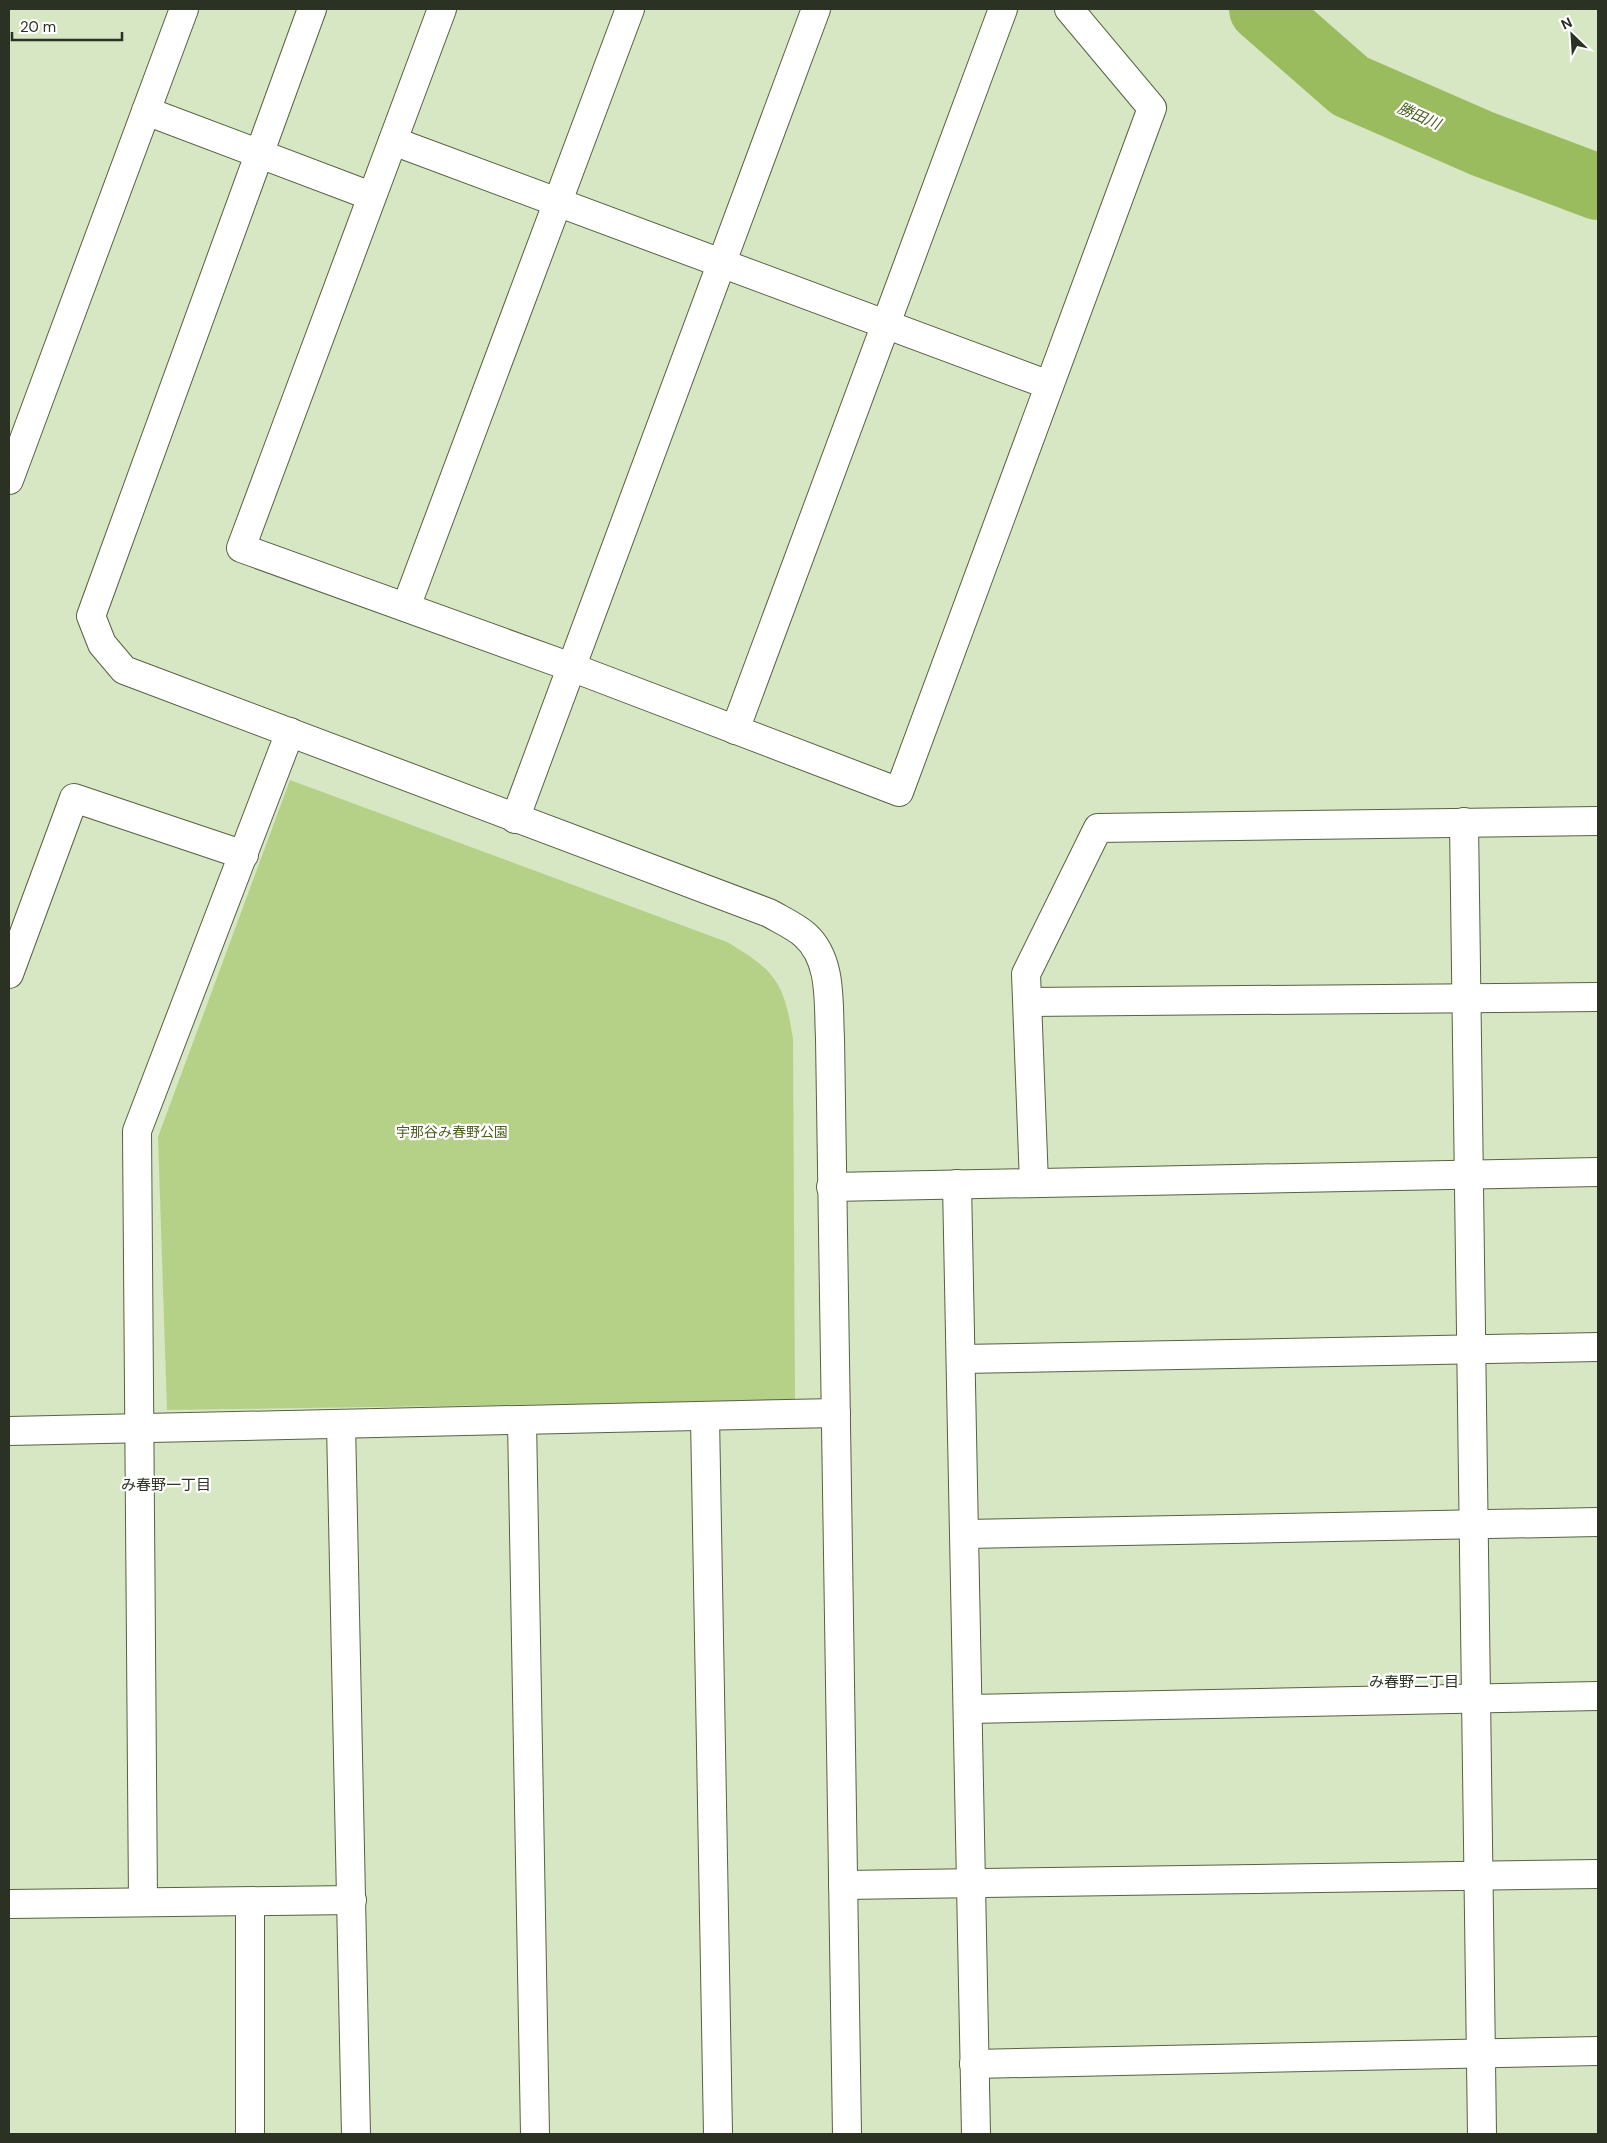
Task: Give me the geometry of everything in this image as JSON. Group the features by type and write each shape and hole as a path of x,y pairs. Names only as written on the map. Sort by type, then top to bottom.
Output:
{"street":[{"path":"9,480 184,9"},
{"path":"312,9 91,616 102,644 124,670 515,819 720,893 769,913 806,936 823,961 828,992 847,2134"},
{"path":"442,9 241,548 571,667 899,792 1152,108 1069,9"},
{"path":"406,607 630,9"},
{"path":"515,819 816,9"},
{"path":"735,730 1003,9"},
{"path":"146,111 258,155 371,196"},
{"path":"393,141 720,265 1049,385"},
{"path":"143,1902 138,1131 290,732"},
{"path":"9,974 74,798 244,856"},
{"path":"1034,1183 1026,974 1098,828 1598,821"},
{"path":"1464,822 1482,2134"},
{"path":"1028,1002 1598,997"},
{"path":"831,1187 1598,1172"},
{"path":"957,1184 966,1534 969,1883 976,2134"},
{"path":"962,1359 1598,1347"},
{"path":"9,1431 836,1413"},
{"path":"705,1417 718,2134"},
{"path":"522,1421 535,2134"},
{"path":"341,1424 356,2134"},
{"path":"966,1534 1598,1522"},
{"path":"969,1709 1598,1696"},
{"path":"843,1885 1598,1874"},
{"path":"9,1904 352,1900"},
{"path":"250,1902 250,2134"},
{"path":"974,2064 1598,2051"}],"green space":[{"name":"宇那谷み春野公園","path":"290,780 727,942 757,961 767,970 775,980 786,1004 793,1039 795,1401 167,1410 158,1137"}],"waterway":[{"name":"勝田川","path":"1262,9 1350,86 1483,144 1598,187"}],"district":[{"name":"み春野一丁目","path":"166,1485"},
{"name":"み春野二丁目","path":"1414,1682"}]}
